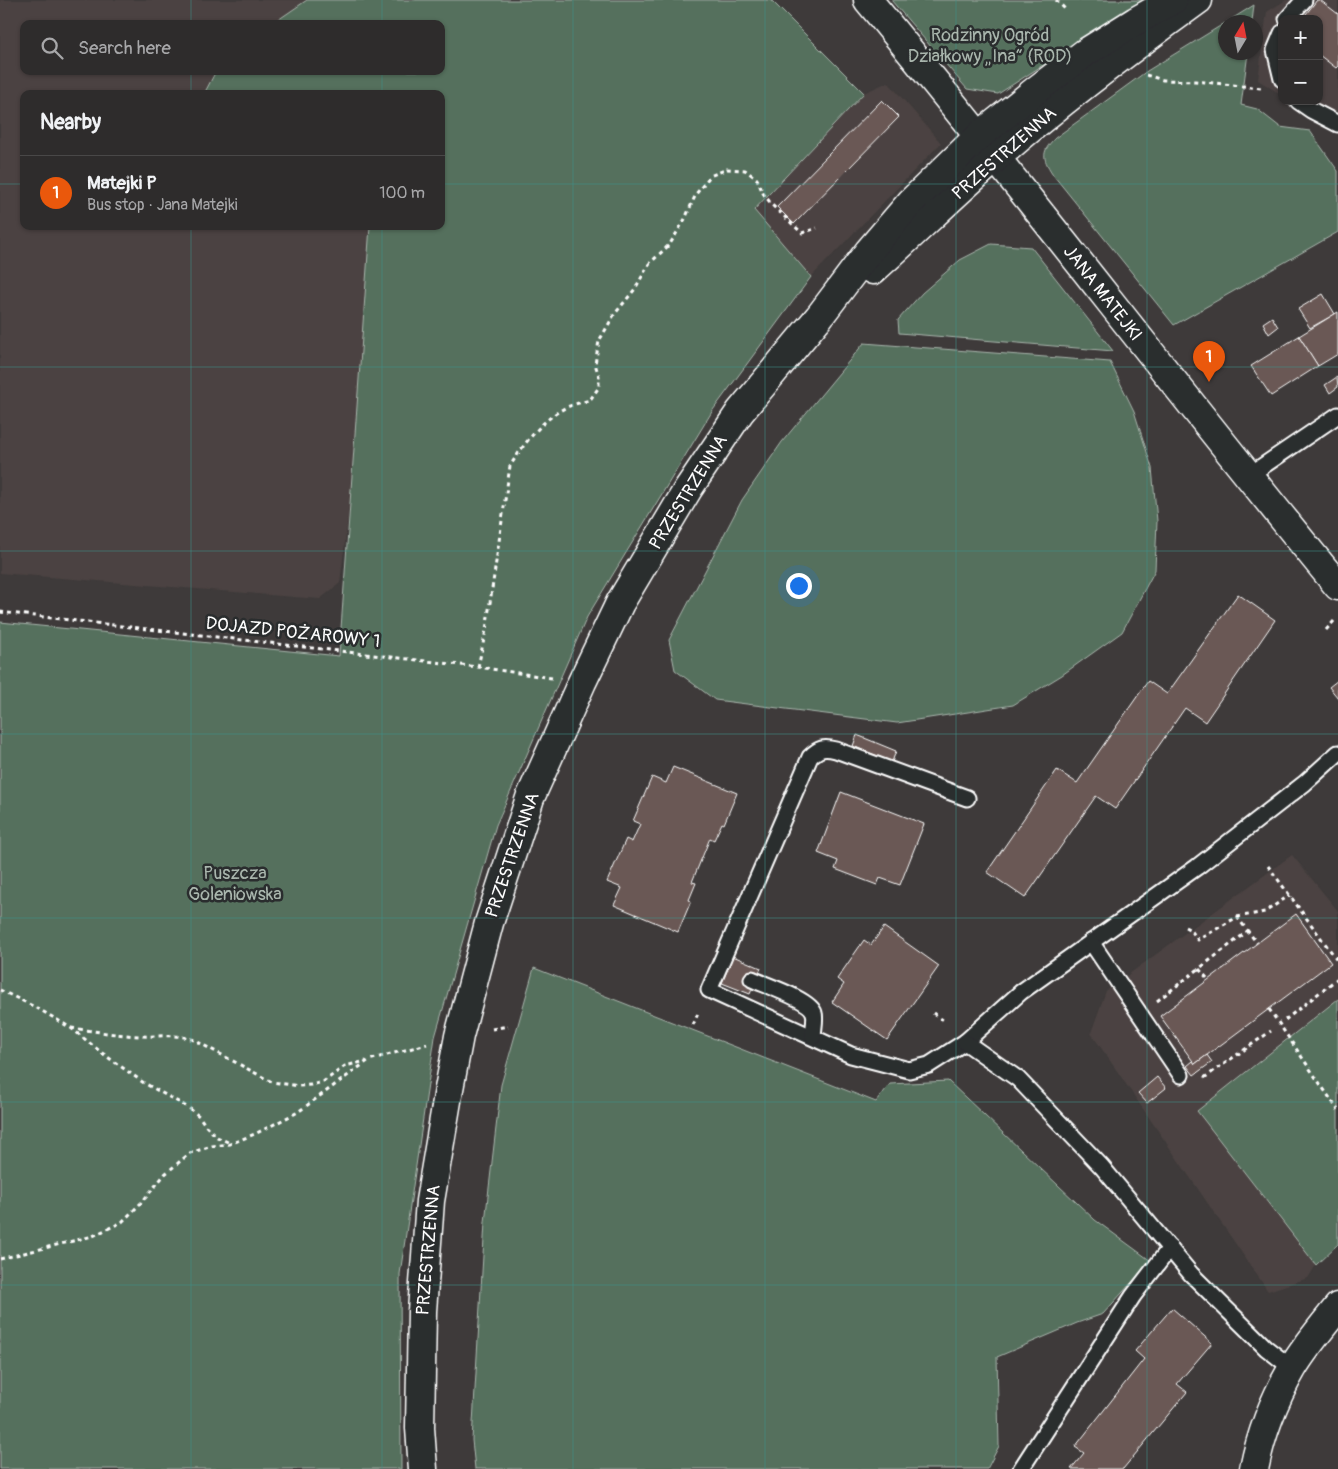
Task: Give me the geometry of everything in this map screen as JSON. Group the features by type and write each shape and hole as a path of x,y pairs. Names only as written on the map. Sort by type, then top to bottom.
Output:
{"street":[{"name":"JANA MATEJKI","path":"868,0 950,99 1248,476 1338,586"},
{"name":"PRZESTRZENNA","path":"423,1469 420,1428 422,1302 430,1201 448,1089 459,1036 489,923 530,798 620,602 688,488 740,412 911,202 979,136 1085,53 1173,0"},
{"name":"PRZESTRZENNA","path":"819,317 1052,110 1198,0"},
{"path":"1254,1469 1272,1410 1293,1369 1338,1307"}],"lane":[{"path":"1291,15 1304,0"},
{"path":"1278,43 1275,50 1278,62"},
{"path":"1304,105 1338,124"},
{"path":"1248,476 1338,415"},
{"path":"967,798 827,747 817,750 810,757 709,990 851,1055 909,1070 929,1065 965,1042 1021,992 1197,867 1305,783 1338,753"},
{"path":"1091,942 1182,1075"},
{"path":"752,979 802,1000 810,1006 814,1014 813,1037"},
{"path":"965,1042 1018,1079 1102,1167 1191,1274 1266,1348 1293,1369"},
{"path":"1021,1469 1134,1296 1170,1248"}],"path":[{"path":"1056,0 1066,10"},
{"path":"1138,73 1163,80 1266,89"},
{"path":"478,667 488,621 510,466 523,445 549,418 568,406 590,400 599,387 599,376 595,364 600,341 614,315 635,290 649,264 670,244 685,219 696,194 710,176 727,169 745,170 757,179 763,193 772,205 802,233 817,228"},
{"name":"DOJAZD POŻAROWY 1","path":"0,612 478,667 582,682"},
{"path":"1326,630 1335,620"},
{"path":"1268,866 1338,961"},
{"path":"1185,927 1191,930 1198,940 1238,917 1265,912 1290,895"},
{"path":"1238,917 1257,943"},
{"path":"1156,1002 1248,931"},
{"path":"1199,969 1208,980"},
{"path":"1285,1020 1338,978"},
{"path":"0,990 37,1008 71,1028 144,1083 189,1108 199,1116 217,1137 230,1144"},
{"path":"1269,1009 1338,1110"},
{"path":"933,1014 944,1021"},
{"path":"71,1028 142,1036 184,1036 272,1082 299,1086 323,1082 345,1066 431,1043"},
{"path":"1182,1075 1192,1087 1271,1031"},
{"path":"0,1259 93,1236 122,1222 142,1202 165,1174 190,1153 212,1146 230,1144 255,1134 298,1112 370,1060"}],"shaded area":[{"path":"0,0 412,0 410,20 20,20 20,75 402,75 401,90 20,90 20,230 384,230 340,583 320,599 0,573"},
{"path":"1286,0 1338,0 1338,130 1298,105 1323,105 1323,15 1278,15 1278,92 1258,80 1261,60 1263,60 1267,12"},
{"path":"888,82 941,143 811,277 754,210 864,93"},
{"path":"1292,855 1338,911 1338,1244 1316,1265 1308,1278 1268,1291 1091,1033 1106,991"}],"green space":[{"name":"Puszcza Goleniowska","path":"307,0 771,0 864,93 754,210 811,277 713,410 587,617 496,825 435,1037 400,1274 401,1469 0,1469 0,622 339,656 370,230 445,230 445,90 206,90 214,75 445,75 445,20 278,20"},
{"name":"Rodzinny Ogród Działkowy „Ina“ (ROD)","path":"891,0 1144,0 998,94 967,89"},
{"path":"1254,5 1253,15 1238,15"},
{"path":"1218,27 1218,60 1247,60 1241,105 1257,109 1280,127 1310,131 1338,171 1338,232 1174,325 1054,176 1047,165 1045,156 1047,148 1055,138 1147,71"},
{"path":"991,244 1031,247 1113,351 899,333 898,320 922,293 960,260"},
{"path":"864,343 1110,362 1134,411 1152,468 1157,521 1155,570 1122,632 1062,675 1013,705 897,723 715,700 675,670 669,640 742,500 782,442"},
{"path":"534,968 876,1102 890,1084 948,1081 1095,1220 1151,1261 1103,1314 997,1357 999,1446 987,1469 475,1469 472,1440 485,1222 501,1085"},
{"path":"1338,999 1338,1244 1316,1265 1197,1111"}],"building":[{"path":"1317,0 1320,0 1338,14 1338,66 1336,68 1323,58 1323,15 1305,15"},
{"path":"882,100 899,117 794,224 777,207"},
{"path":"1323,294 1335,314 1310,328 1298,309"},
{"path":"1338,312 1338,354 1318,366 1299,336"},
{"path":"1272,317 1278,327 1269,334 1263,323"},
{"path":"1299,336 1318,366 1271,396 1251,366"},
{"path":"1337,377 1338,387 1330,393 1325,385"},
{"path":"1238,594 1275,620 1205,722 1185,708 1115,809 1096,796 1025,898 987,872 1057,770 1077,783 1148,681 1167,694"},
{"path":"1338,680 1338,698 1329,687"},
{"path":"857,735 896,751 892,762 853,746"},
{"path":"673,767 737,793 724,824 722,823 714,840 710,838 692,882 696,883 689,900 691,901 678,932 614,905 622,888 607,882 626,839 632,842 640,824 633,821 652,777 666,783"},
{"path":"841,792 924,824 900,885 880,878 877,885 835,869 838,861 818,853"},
{"path":"1296,914 1331,963 1195,1064 1160,1016"},
{"path":"884,927 939,966 887,1040 832,1002 844,984 837,979 864,940 871,945"},
{"path":"733,956 761,968 750,994 722,983"},
{"path":"1207,1055 1212,1062 1194,1075 1187,1066 1193,1061 1195,1064"},
{"path":"1157,1077 1166,1088 1147,1103 1138,1093"},
{"path":"1172,1308 1212,1343 1177,1384 1187,1392 1123,1469 1071,1469 1084,1453 1075,1447 1144,1359 1135,1351"}],"place":[{"name":"Matejki P","path":"1209,382"}]}
